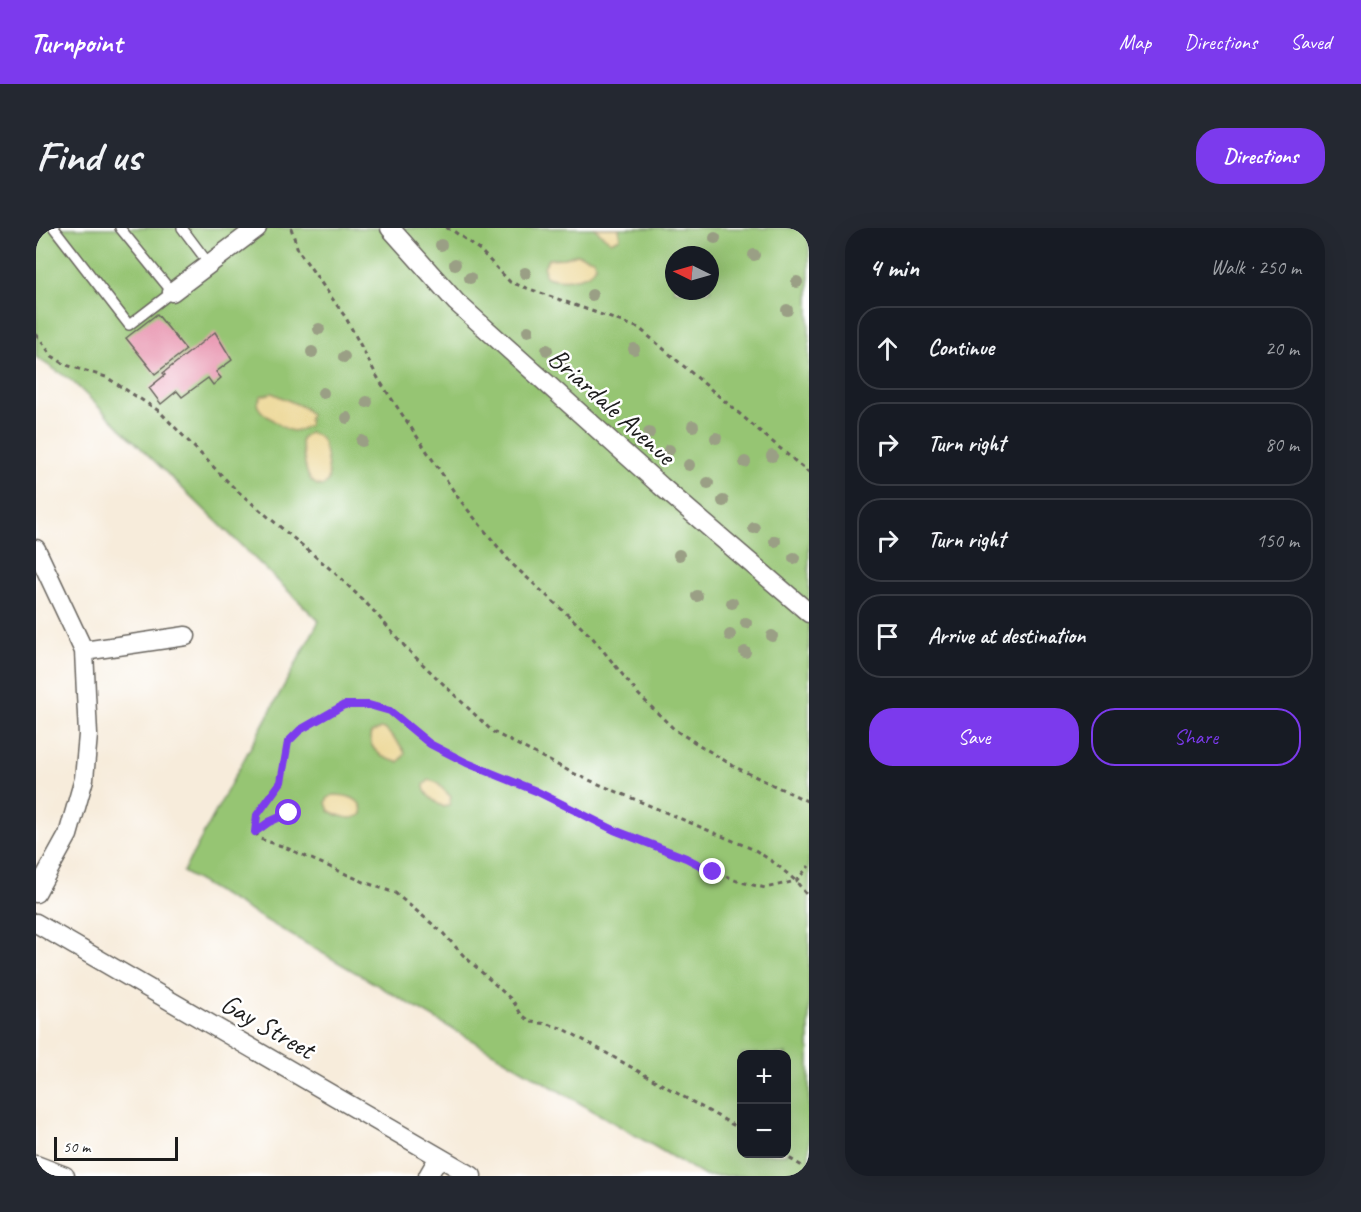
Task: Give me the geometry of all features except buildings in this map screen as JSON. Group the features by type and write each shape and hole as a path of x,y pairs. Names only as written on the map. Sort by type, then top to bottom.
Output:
{"street":[{"path":"172,292 257,228"},
{"name":"Briardale Avenue","path":"390,228 456,302 661,486 809,613"},
{"path":"36,549 84,651 88,735 84,779 69,835 36,893"},
{"path":"84,651 186,636"},
{"name":"Gay Street","path":"36,923 472,1176"},
{"path":"428,1176 439,1157"},
{"path":"36,1165 65,1176"}],"lane":[{"path":"54,228 129,325 172,292 120,228"},
{"path":"182,228 209,264"}],"path":[{"path":"291,228 298,250 346,318 379,380 459,499 511,563 592,637 639,695 675,730 735,767 809,802"},
{"path":"446,228 480,250 510,282 639,328 809,473"},
{"path":"36,334 52,356 66,365 106,377 159,411 235,489 335,573 370,607 408,650 493,732 575,774 755,850 796,881 809,898"},
{"path":"737,1128 564,1029 531,1022 521,1014 513,1001 463,955 442,932 395,893 260,839 255,832 257,815 281,782 288,742 300,730 344,705 369,705 390,711 430,744 467,763 536,791 614,830 737,881 765,888 796,881 809,866"},
{"path":"255,832 269,822 301,810"},
{"path":"789,1158 809,1170"}],"green space":[{"path":"36,228 809,228 809,1176 705,1176 183,872 319,621 72,381 36,357"}],"sand":[{"path":"594,228 619,228 620,238 611,242"},
{"path":"577,254 593,259 596,265 588,274 565,280 545,276 544,267 548,259 565,258"},
{"path":"272,393 303,407 310,414 309,425 295,431 283,427 264,414 257,404 261,396"},
{"path":"309,433 319,436 324,446 328,480 321,486 309,478 307,471 301,443 302,438"},
{"path":"385,729 402,747 405,754 399,762 378,753 371,744 371,733"},
{"path":"429,780 436,782 451,797 449,805 444,807 428,795 424,785"},
{"path":"333,795 353,798 360,804 362,814 350,818 329,811 327,799"}],"route":[{"path":"289,813 269,822 255,832 257,815 281,782 288,742 300,730 344,705 369,705 390,711 430,744 467,763 536,791 614,830 686,858 713,872"}]}
